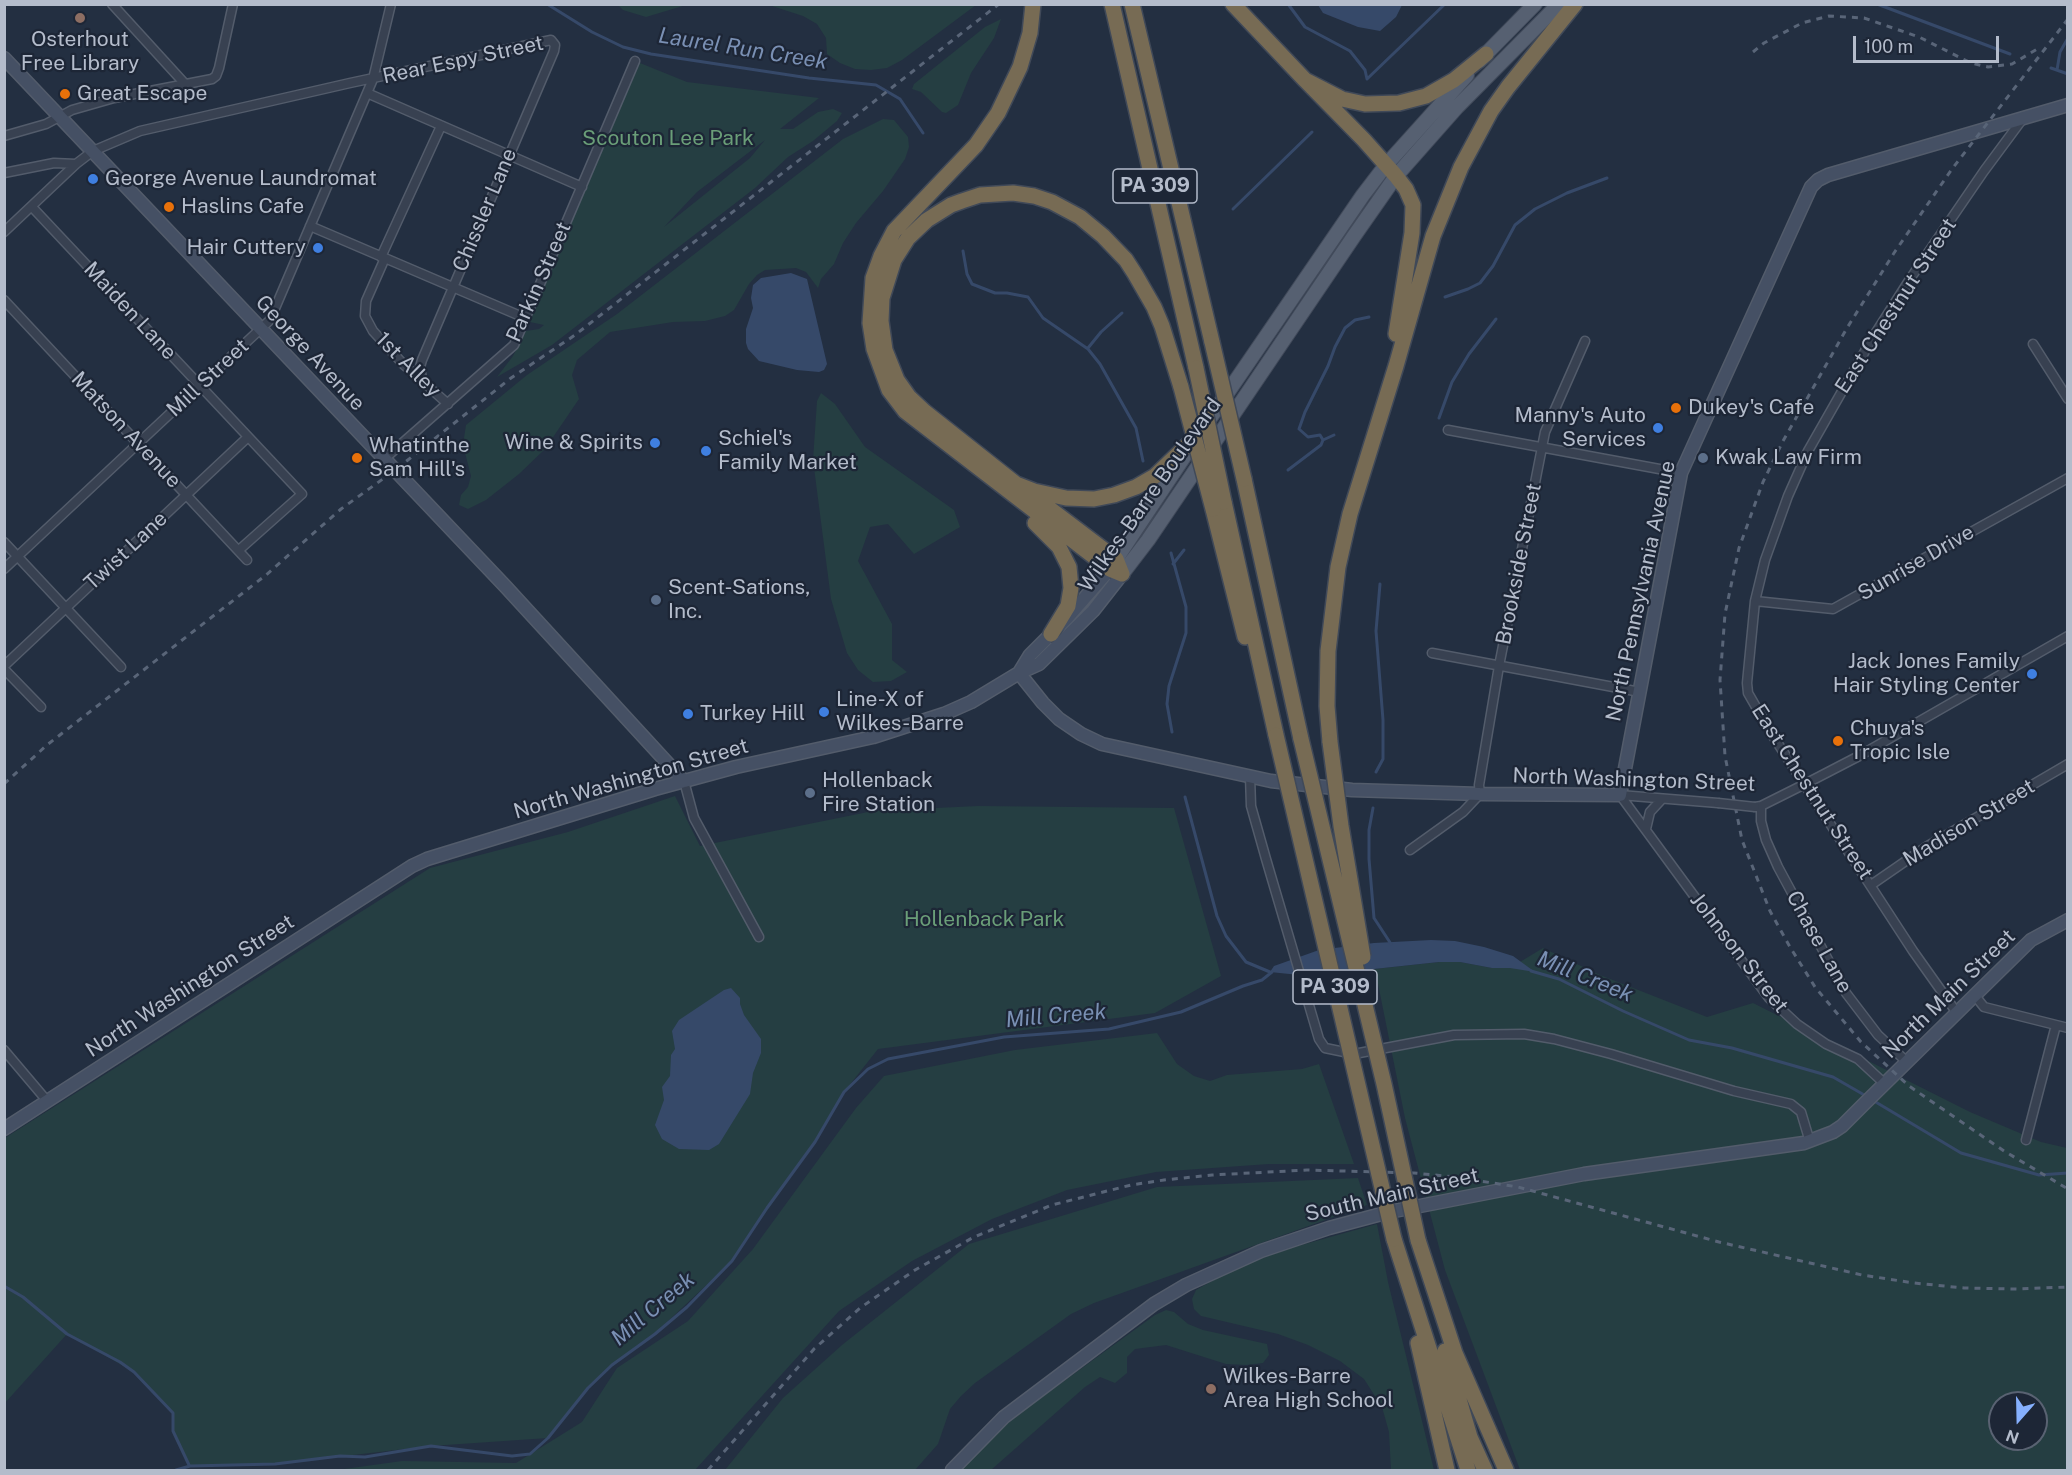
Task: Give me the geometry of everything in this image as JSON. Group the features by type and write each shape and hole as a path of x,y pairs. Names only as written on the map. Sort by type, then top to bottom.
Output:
{"highway":[{"name":"PA 309","path":"1112,4 1196,368 1218,505 1272,714 1395,1242 1468,1470"},
{"name":"PA 309","path":"1131,4 1244,479 1301,739 1384,1084 1418,1240 1442,1339 1470,1437 1485,1470"},
{"path":"1233,4 1357,132 1406,189 1413,205 1413,233 1398,325 1369,454"},
{"path":"1384,1084 1341,826 1330,742 1327,706 1328,651 1338,567 1350,514 1433,236 1461,167 1475,139 1508,87 1575,4"},
{"path":"1032,12 1030,33 1020,67 994,119 976,145 894,231 880,256 873,278 870,323 874,349 884,381 895,400 905,411 953,450 1116,567"},
{"path":"1305,80 1342,99 1365,104 1399,103 1439,90 1486,54"},
{"path":"1116,567 917,405 897,380 885,350 881,330 885,285 894,260 917,229 939,212 951,205 980,195 1012,193 1034,196 1052,202 1080,217 1114,247 1126,260 1146,292 1162,326 1218,505"},
{"path":"1016,484 1034,491 1066,498 1094,499 1114,495 1136,487 1155,476 1200,433"},
{"path":"953,450 969,472 1029,517 1048,535 1065,557 1069,567 1071,588 1068,606 1051,634"},
{"path":"1418,1240 1455,1353 1506,1470"},
{"path":"1395,1242 1447,1470"}],"main road":[{"name":"Wilkes-Barre Boulevard","path":"1116,567 1200,433 1335,234 1391,171 1486,54 1535,4"},
{"name":"Wilkes-Barre Boulevard","path":"1116,567 1148,540 1354,236 1391,171 1559,4"}],"street":[{"path":"112,4 186,85"},
{"path":"4,136 40,126 72,110 114,98 212,79 216,76 233,4"},
{"name":"Mill Street","path":"4,569 270,320 373,79 391,4"},
{"name":"Rear Espy Street","path":"4,232 76,164 93,151 148,129 551,40 554,42"},
{"name":"Chissler Lane","path":"422,379 420,367 422,360 554,51 554,42"},
{"name":"George Avenue","path":"4,58 603,690 684,781"},
{"name":"Parkin Street","path":"384,460 514,345 635,62"},
{"path":"367,93 582,187"},
{"name":"North Pennsylvania Avenue","path":"1620,795 1681,473 1811,187 1828,175 2067,105"},
{"name":"East Chestnut Street","path":"1958,1013 1913,951 1805,784 1748,693 1747,683 1755,601 1765,560 1788,496 1808,451 1873,337 1910,279 2024,117"},
{"name":"1st Alley","path":"441,126 383,257 366,301 365,316 382,342 447,404"},
{"path":"4,172 54,163 76,164"},
{"name":"Maiden Lane","path":"32,207 302,494 239,550"},
{"path":"310,226 525,318"},
{"name":"Matson Avenue","path":"4,300 247,560"},
{"name":"Brookside Street","path":"1480,794 1479,785 1499,666 1545,432 1585,341"},
{"path":"2033,344 2067,399"},
{"path":"1448,430 1681,473"},
{"name":"Twist Lane","path":"4,668 248,437"},
{"name":"Sunrise Drive","path":"1755,601 1833,609 2067,478"},
{"path":"4,542 121,667"},
{"name":"Wilkes-Barre Boulevard","path":"1019,673 1030,655 1116,567"},
{"name":"Wilkes-Barre Boulevard","path":"1019,673 1039,664 1093,611 1116,567"},
{"name":"North Washington Street","path":"4,1129 412,866 684,781 873,737 909,726 971,702 1019,673 1059,719 1091,739 1116,747 1271,781 1352,790 1620,795 1758,806 1805,784 2067,636"},
{"path":"1432,653 1640,692"},
{"path":"4,668 41,707"},
{"name":"Madison Street","path":"1871,885 1926,846 2067,765"},
{"path":"1250,776 1251,806 1319,1039 1325,1048 1354,1054 1454,1035 1524,1034 1554,1039 1734,1091 1791,1104 1801,1112 1810,1142"},
{"path":"684,781 694,818 759,937"},
{"path":"1410,850 1463,812 1480,794"},
{"name":"Johnson Street","path":"1620,795 1742,963 1778,1008 1826,1044 1858,1059 1881,1087"},
{"path":"1646,830 1650,812 1662,799"},
{"name":"Chase Lane","path":"1758,806 1766,840 1842,986 1878,1035 1907,1062"},
{"name":"North Main Street","path":"1862,1106 1976,997 2031,940 2067,920"},
{"path":"1976,997 1984,1007 2067,1028"},
{"path":"2026,1140 2056,1025"},
{"path":"4,1050 48,1102"},
{"name":"South Main Street","path":"952,1470 1004,1417 1154,1304 1186,1285 1261,1251 1329,1228 1389,1212 1536,1182 1624,1167 1810,1142 1842,1126 1862,1106"}],"green space":[{"path":"618,5 686,5 646,17 623,10"},
{"path":"755,5 976,5 902,60 887,68 871,70 855,69 827,54 826,38 817,24 803,16 772,6"},
{"path":"1001,19 994,38 971,73 958,105 946,113 942,112 921,92 912,89 914,84 985,27"},
{"name":"Scouton Lee Park","path":"635,61 687,82 819,98 780,129 793,129 818,112 833,109 842,113 837,121 813,141 788,157 755,188 552,345 497,377 513,356 526,331 539,329 544,325 530,322","holes":["765,140 750,158 664,227 697,192"]},
{"path":"883,119 894,120 908,137 909,147 905,159 883,191 856,223 843,243 834,264 821,279 818,288 806,272 796,268 765,270 749,284 734,310 725,316 705,321 673,322 610,332 577,360 572,375 579,399 545,449 519,474 486,500 468,509 459,505 461,495 468,487 471,476 463,445 466,425 527,375 617,314 843,139"},
{"path":"821,393 835,404 865,447 954,510 960,527 914,554 888,524 870,527 858,561 892,624 892,660 907,672 891,681 873,682 858,670 847,653 831,599 813,460 817,401"},
{"name":"Hollenback Park","path":"675,796 700,846 873,811 978,806 1174,808 1221,976 1155,1013 878,1049 844,1092 815,1142 732,1261 650,1338 612,1365 588,1388 548,1438 431,1446 275,1464 190,1466 173,1431 173,1413 134,1372 67,1334 5,1403 5,1138 430,868 568,832"},
{"path":"1543,948 1600,975 1707,1017 1753,1003 1970,1112 2041,1142 2067,1148 2067,1470 1520,1470 1445,1270 1405,1118 1375,969 1439,962 1460,962 1492,968 1510,968"},
{"path":"1157,1033 1177,1064 1194,1076 1210,1081 1227,1075 1302,1069 1319,1064 1354,1164 1269,1164 1156,1172 1067,1190 992,1219 912,1261 839,1311 695,1470 337,1470 402,1461 516,1463 582,1422 617,1368 688,1321 753,1249 856,1108 884,1076 1015,1050"},
{"path":"1358,1178 1367,1205 1094,1303 1071,1314 975,1383 961,1396 950,1409 938,1444 915,1470 725,1470 783,1398 842,1345 969,1244 1157,1187"},
{"path":"1377,1224 1388,1282 1434,1470 1391,1470 1389,1432 1382,1407 1364,1379 1340,1361 1308,1345 1278,1334 1201,1316 1194,1309 1192,1299 1196,1290 1235,1268 1291,1248"},
{"path":"1166,1310 1174,1312 1188,1324 1203,1330 1267,1344 1269,1355 1263,1363 1246,1365 1226,1364 1166,1345 1135,1349 1127,1357 1127,1373 1115,1383 1100,1377 1085,1387 991,1470 961,1470 998,1431 1155,1315"}],"water":[{"path":"1318,5 1402,5 1396,17 1380,31 1358,27 1323,13"},
{"path":"791,273 807,279 827,364 824,370 819,372 797,370 759,361 748,349 746,343 746,329 753,308 751,298 753,285 761,278"},
{"path":"1455,941 1484,947 1513,956 1535,972 1460,962 1439,962 1309,976 1270,972 1274,966 1319,950 1374,943"},
{"path":"731,988 740,998 744,1015 761,1039 761,1053 753,1073 750,1094 719,1144 709,1150 679,1149 662,1139 655,1125 664,1100 662,1087 670,1076 671,1055 675,1049 672,1031 679,1020 724,990"}],"waterway":[{"name":"Laurel Run Creek","path":"547,4 592,32 623,47 651,54 809,78 876,85 900,99 923,133"},
{"path":"1288,4 1305,27 1350,51 1365,70 1367,79"},
{"path":"1367,79 1445,4"},
{"path":"1877,4 2010,54"},
{"path":"2057,70 2060,52 2068,38"},
{"path":"2051,68 2068,74"},
{"path":"1233,209 1312,132"},
{"path":"1445,297 1480,283 1493,266 1515,225 1535,209 1567,193 1607,178"},
{"name":"Laurel Run Creek","path":"963,251 967,274 972,284 995,293 1028,297 1043,318 1088,349 1100,364 1136,428 1143,461"},
{"path":"1088,348 1101,332 1122,313"},
{"path":"1288,470 1321,445 1323,440 1320,435 1308,437 1299,429 1305,412 1345,328 1355,320 1369,317"},
{"path":"1439,418 1452,382 1469,354 1496,319"},
{"path":"1323,440 1334,435"},
{"path":"1173,564 1184,550"},
{"name":"Laurel Run Creek","path":"1171,553 1186,607 1186,633 1169,686 1167,704 1172,732"},
{"path":"1376,772 1383,759 1383,720 1376,631 1380,584"},
{"name":"Laurel Run Creek","path":"1185,797 1217,916 1226,936 1246,962 1270,972"},
{"path":"1373,808 1369,830 1369,859 1374,918 1391,944"},
{"name":"Mill Creek","path":"1531,971 1559,979 1689,1040 1732,1048 1833,1077 1866,1096"},
{"name":"Mill Creek","path":"176,1470 190,1466 275,1464 340,1456 365,1457 431,1446 512,1456 530,1454 548,1438 588,1388 612,1365 687,1307 732,1261 815,1142 844,1092 868,1069 888,1059 1004,1037 1109,1029 1181,1012 1262,980 1272,972"},
{"name":"Mill Creek","path":"1874,1101 1961,1153 2039,1175 2068,1173"},
{"path":"4,1286 23,1297 67,1334 134,1372 173,1413 173,1431 189,1465"}],"railway":[{"path":"4,784 47,745 266,575 341,509 394,471 511,378 575,335 999,4"},
{"path":"1753,52 1764,43 1802,23 1829,16 1864,18 1919,37 1971,63 1988,67 2012,64 2039,48"},
{"path":"2068,19 1952,169 1894,253 1847,328 1783,441 1763,482 1739,548 1725,614 1720,680 1725,756 1742,840 1770,911 1815,987 1861,1042 1909,1086 2004,1151 2068,1189"},
{"path":"708,1470 814,1349 860,1308 915,1270 974,1237 1052,1205 1131,1185 1164,1180 1307,1170 1414,1173 1455,1177 1518,1187 1719,1242 1862,1275 1964,1288 2068,1287"}],"place":[{"name":"Osterhout Free Library","path":"80,18"},
{"name":"Great Escape","path":"65,94"},
{"name":"George Avenue Laundromat","path":"93,179"},
{"name":"Haslins Cafe","path":"169,207"},
{"name":"Hair Cuttery","path":"318,248"},
{"name":"Dukey's Cafe","path":"1676,408"},
{"name":"Manny's Auto Services","path":"1658,428"},
{"name":"Wine & Spirits","path":"655,443"},
{"name":"Schiel's Family Market","path":"706,451"},
{"name":"Whatinthe Sam Hill's","path":"357,458"},
{"name":"Kwak Law Firm","path":"1703,458"},
{"name":"Scent-Sations, Inc.","path":"656,600"},
{"name":"Jack Jones Family Hair Styling Center","path":"2032,674"},
{"name":"Line-X of Wilkes-Barre","path":"824,712"},
{"name":"Turkey Hill","path":"688,714"},
{"name":"Chuya's Tropic Isle","path":"1838,741"},
{"name":"Hollenback Fire Station","path":"810,793"},
{"name":"Wilkes-Barre Area High School","path":"1211,1389"}]}
